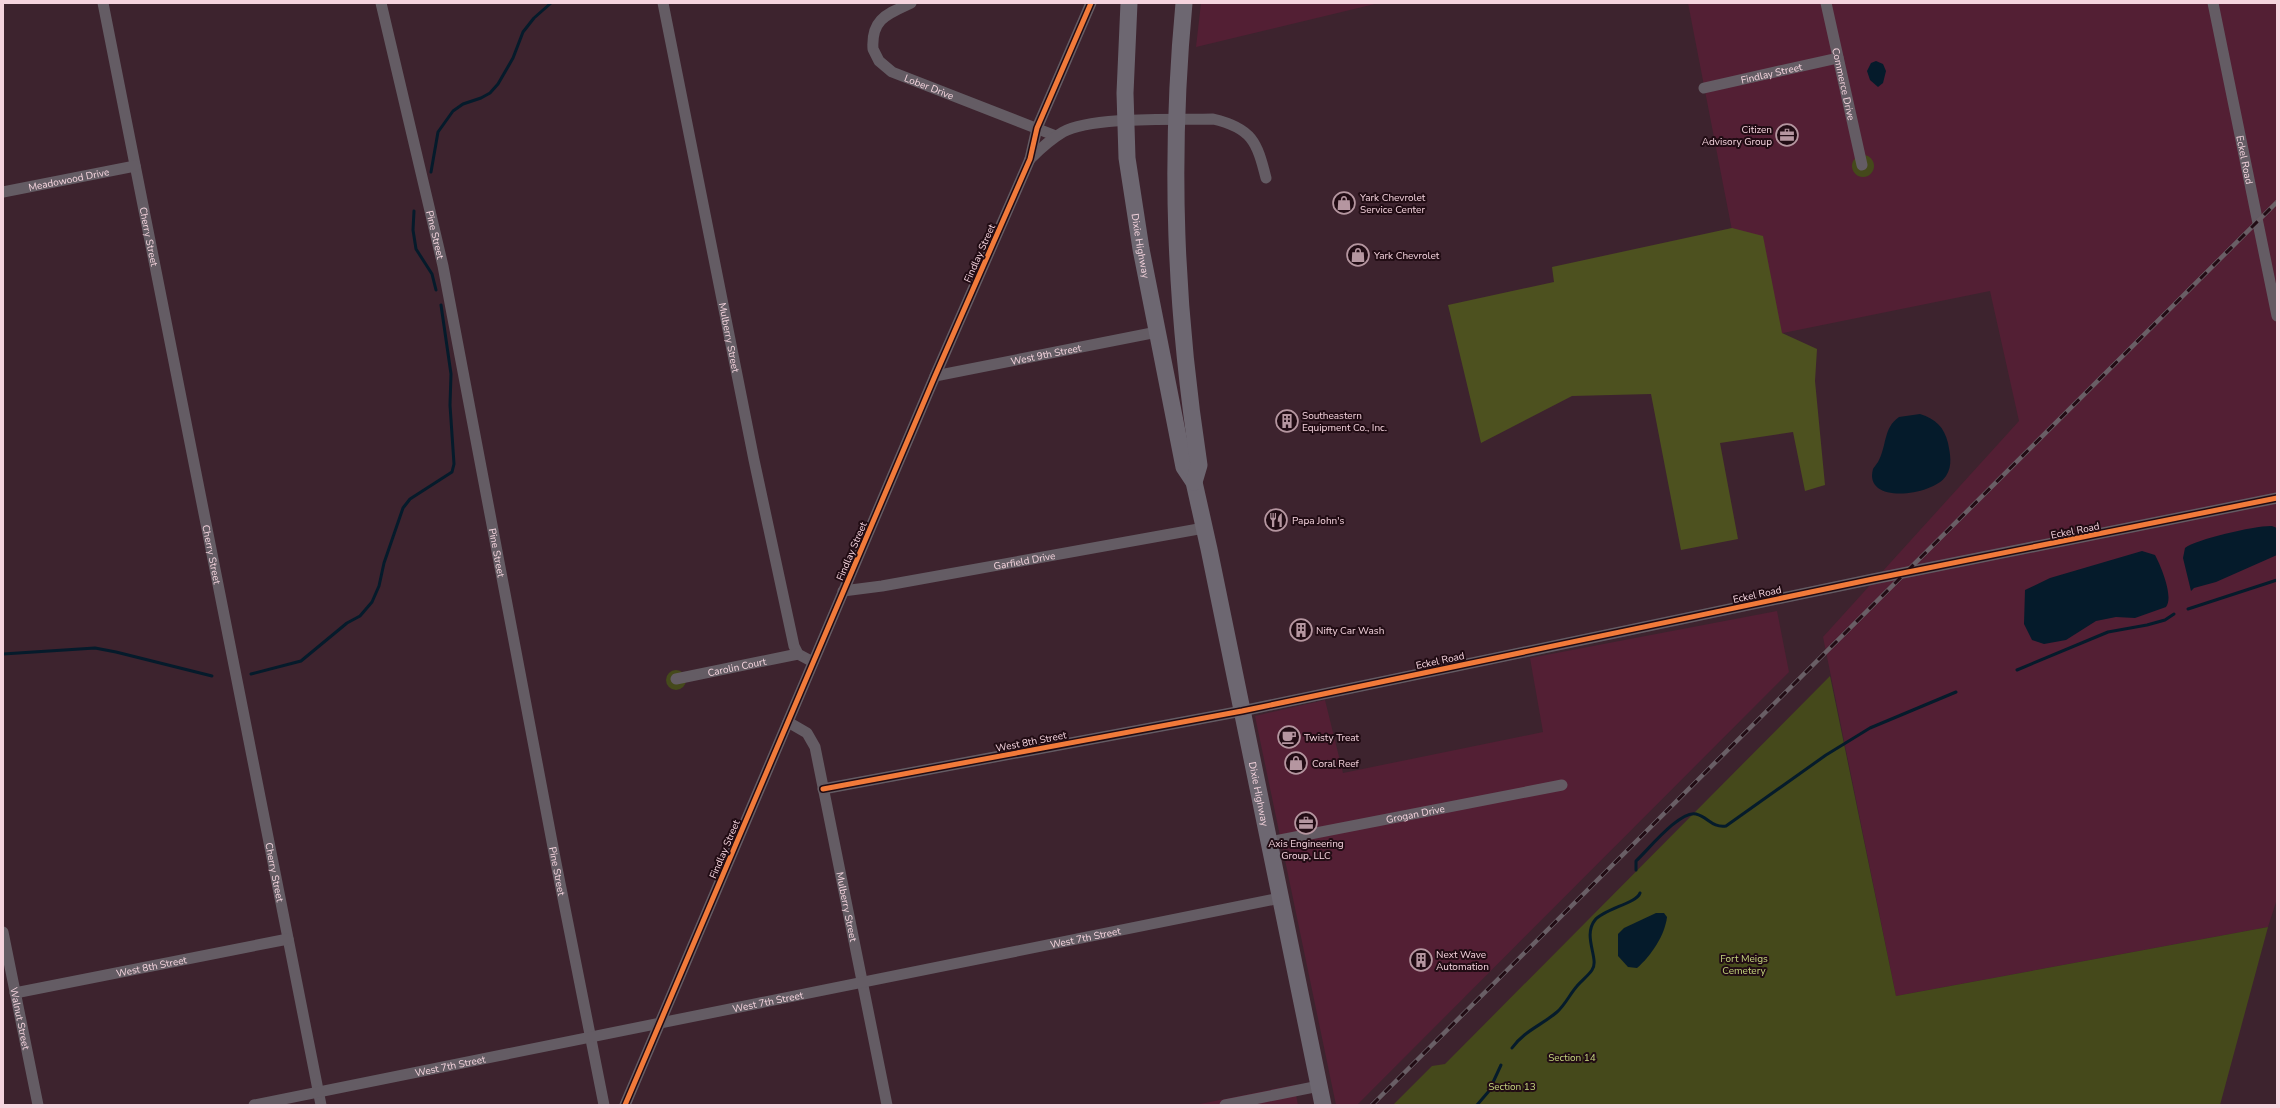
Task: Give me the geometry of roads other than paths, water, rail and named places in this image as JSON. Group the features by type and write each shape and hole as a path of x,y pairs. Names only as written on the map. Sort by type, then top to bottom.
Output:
{"main road":[{"name":"Dixie Highway","path":"1129,3 1125,60 1126,122 1132,200 1184,467 1194,482 1323,1105"},
{"name":"Dixie Highway","path":"1184,3 1175,120 1176,241 1184,355 1199,466 1194,482"}],"street":[{"name":"Cherry Street","path":"103,3 321,1105"},
{"name":"Pine Street","path":"381,3 443,266 554,855 604,1105"},
{"name":"Mulberry Street","path":"663,3 754,460 794,646 798,654"},
{"name":"Lober Drive","path":"911,3 884,16 875,27 872,49 884,67 892,72 1056,136"},
{"name":"Findlay Street","path":"625,1105 935,376 1030,159 1037,128 1091,3"},
{"name":"Commerce Drive","path":"1826,3 1862,165"},
{"name":"Eckel Road","path":"2213,3 2277,316"},
{"name":"Findlay Street","path":"1704,88 1838,58"},
{"name":"Findlay Street","path":"1030,159 1056,136 1064,131 1089,124 1213,119 1227,123 1242,130 1253,138 1259,149 1266,178"},
{"name":"Meadowood Drive","path":"3,192 135,166"},
{"name":"West 9th Street","path":"935,376 1157,332"},
{"name":"Eckel Road","path":"1242,711 1873,579 2277,498"},
{"name":"Garfield Drive","path":"843,591 890,585 1204,528"},
{"path":"798,654 813,662"},
{"name":"Carolin Court","path":"676,679 798,654"},
{"name":"West 8th Street","path":"823,789 1242,711"},
{"name":"Mulberry Street","path":"788,722 807,733 812,740 887,1105"},
{"name":"Grogan Drive","path":"1269,842 1562,784"},
{"name":"West 7th Street","path":"254,1105 862,981 1280,898"},
{"name":"Walnut Street","path":"3,932 38,1105"},
{"name":"West 8th Street","path":"15,993 288,939"},
{"path":"1225,1105 1319,1086"}],"water":[{"path":"1876,61 1883,64 1886,71 1883,83 1878,87 1870,80 1867,71 1871,63"},
{"path":"1920,414 1935,421 1944,432 1949,447 1950,460 1950,468 1946,476 1939,483 1915,492 1901,494 1888,492 1878,488 1873,480 1873,469 1881,456 1890,426 1899,417"},
{"path":"2272,526 2277,528 2277,555 2216,582 2194,588 2191,591 2183,558 2185,548 2191,544 2227,533"},
{"path":"2142,551 2155,555 2160,566 2168,589 2168,602 2166,607 2135,618 2116,617 2096,621 2066,640 2044,644 2032,640 2024,624 2025,590 2050,578"},
{"path":"1656,913 1664,913 1667,917 1666,924 1660,938 1647,958 1637,968 1628,967 1618,956 1618,934 1624,928"}],"waterway":[{"path":"431,172 438,132 453,111 463,104 481,98 490,93 498,84 513,58 523,32 534,18 551,3"},
{"path":"414,211 413,230 416,249 432,274 436,290"},
{"path":"251,674 301,661 347,623 360,616 372,602 379,586 384,563 403,508 410,499 452,472 454,464 450,405 451,374 441,305"},
{"path":"2188,609 2277,580"},
{"path":"2017,670 2108,632 2147,625 2165,620 2174,614"},
{"path":"3,654 95,648 212,676"},
{"path":"1636,870 1636,861 1673,824 1689,814 1700,815 1714,824 1726,826 1826,755 1870,728 1956,692"},
{"path":"1512,1048 1522,1037 1557,1012 1577,986 1592,970 1594,960 1590,933 1591,926 1595,920 1599,916 1633,900 1638,897 1640,893"},
{"path":"1477,1105 1489,1091 1501,1065"}],"railway":[{"path":"1372,1105 2277,202"}],"place":[{"name":"Citizen Advisory Group","path":"1787,135"},
{"name":"Yark Chevrolet Service Center","path":"1344,203"},
{"name":"Yark Chevrolet","path":"1358,255"},
{"name":"Southeastern Equipment Co., Inc.","path":"1287,421"},
{"name":"Papa John's","path":"1276,520"},
{"name":"Nifty Car Wash","path":"1301,630"},
{"name":"Twisty Treat","path":"1289,737"},
{"name":"Coral Reef","path":"1296,763"},
{"name":"Axis Engineering Group, LLC","path":"1306,823"},
{"name":"Next Wave Automation","path":"1421,960"}],"park label":[{"name":"Fort Meigs Cemetery","path":"1744,964"},
{"name":"Section 14","path":"1572,1057"},
{"name":"Section 13","path":"1512,1086"}]}
